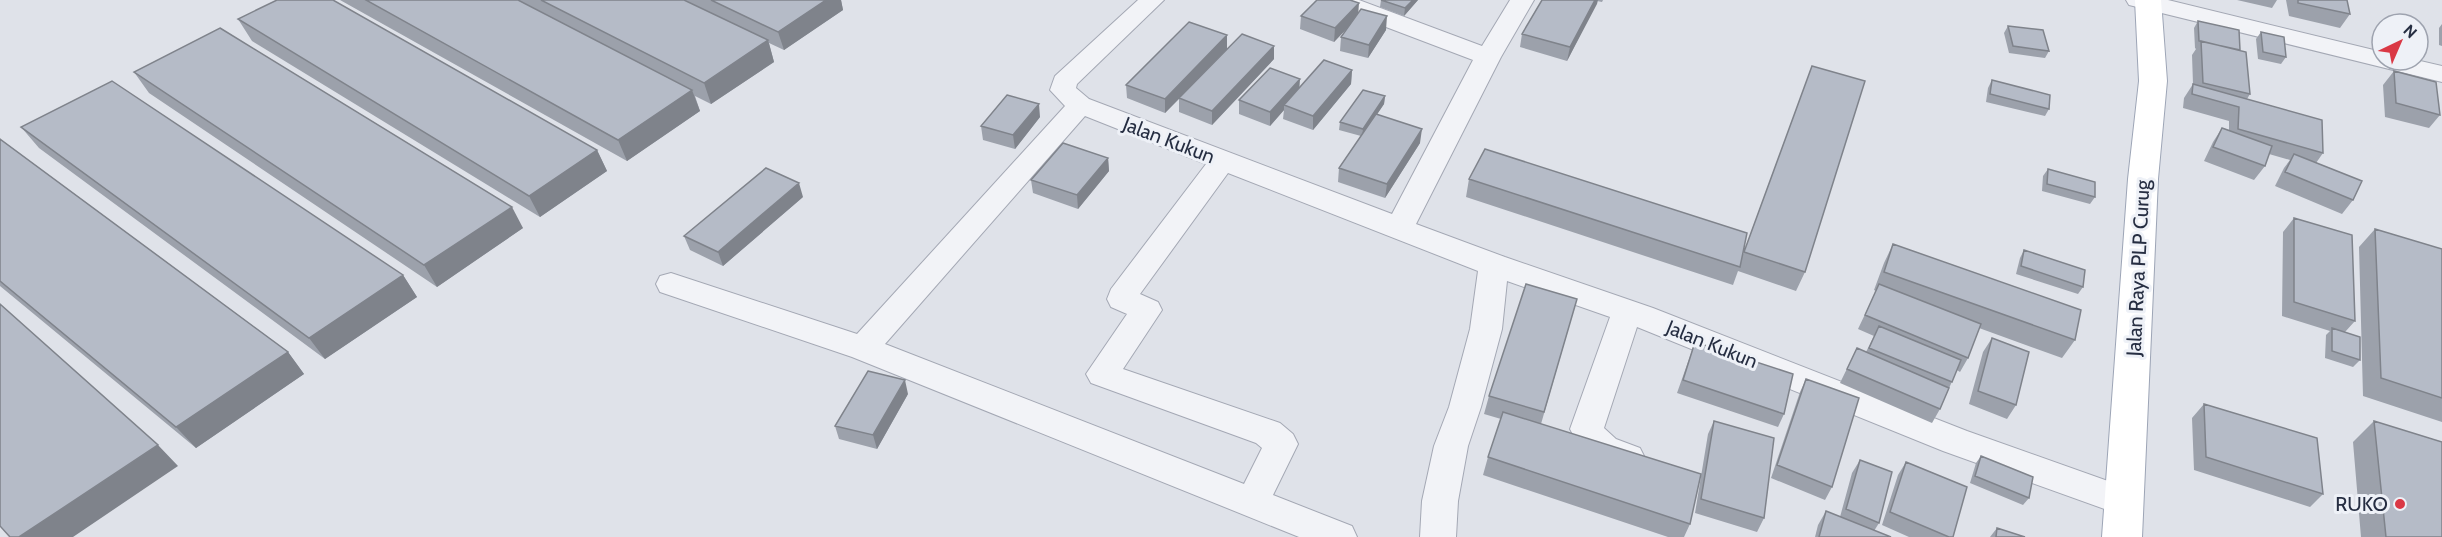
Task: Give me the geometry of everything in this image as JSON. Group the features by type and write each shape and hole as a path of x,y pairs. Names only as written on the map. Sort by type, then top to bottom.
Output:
{"main road":[{"name":"Jalan Raya PLP Curug","path":"2122,537 2143,180 2153,81 2145,1"}],"street":[{"path":"862,348 1080,105 1063,90 1064,82 1152,0"},
{"path":"1337,0 1488,57"},
{"path":"1400,227 1488,57 1522,0"},
{"path":"2145,1 2370,57"},
{"name":"Jalan Kukun","path":"1080,105 1494,264 1627,311 1955,441 2124,501"},
{"path":"1222,160 1122,297 1147,310 1102,374 1268,433 1281,444 1252,502"},
{"path":"1438,537 1440,501 1451,446 1465,407 1486,329 1494,264"},
{"path":"671,284 862,348 1339,537"},
{"path":"1627,311 1587,429 1592,441 1605,450 1653,468"}],"building":[{"path":"277,0 333,0 597,150 529,196 238,19"},
{"path":"366,0 518,0 692,90 618,140"},
{"path":"541,0 684,0 768,40 704,83"},
{"path":"711,0 826,0 778,32"},
{"path":"1317,0 1350,0 1359,3 1335,28 1301,16"},
{"path":"1381,0 1413,0 1405,8"},
{"path":"1542,0 1595,0 1570,47 1522,34"},
{"path":"2298,0 2347,0 2350,14 2298,3"},
{"path":"1361,9 1387,16 1369,45 1341,37"},
{"path":"2198,21 2239,30 2240,50 2199,41"},
{"path":"1189,22 1227,35 1165,99 1126,85"},
{"path":"2008,26 2043,30 2049,51 2013,46"},
{"path":"220,28 512,207 424,265 134,72"},
{"path":"2261,32 2284,37 2286,57 2263,52"},
{"path":"1242,34 1274,46 1212,111 1179,98"},
{"path":"2201,41 2246,52 2250,94 2203,83"},
{"path":"1324,60 1352,70 1313,116 1284,105"},
{"path":"1812,66 1865,81 1805,272 1744,252"},
{"path":"1270,68 1300,79 1270,112 1239,100"},
{"path":"2394,72 2436,82 2440,115 2396,103"},
{"path":"1992,80 2050,95 2049,109 1990,94"},
{"path":"112,81 403,275 309,338 21,127"},
{"path":"2193,84 2322,120 2323,153 2238,129 2239,107 2192,94"},
{"path":"1363,90 1385,96 1363,129 1340,122"},
{"path":"1007,95 1039,104 1013,135 981,126"},
{"path":"1376,114 1422,129 1387,184 1339,168"},
{"path":"2222,128 2272,146 2265,166 2213,147"},
{"path":"0,139 288,352 176,427 0,281"},
{"path":"1063,143 1108,158 1077,195 1031,180"},
{"path":"1485,149 1747,233 1740,267 1469,179"},
{"path":"2294,154 2362,181 2353,200 2285,172"},
{"path":"766,168 799,183 718,252 684,236"},
{"path":"2048,169 2095,182 2095,197 2047,184"},
{"path":"2294,218 2352,235 2355,321 2294,302"},
{"path":"2375,229 2442,249 2442,398 2381,378"},
{"path":"1893,244 2081,310 2075,340 1884,272"},
{"path":"2024,250 2085,270 2083,287 2021,266"},
{"path":"1526,284 1577,299 1544,412 1489,396"},
{"path":"1879,284 1981,324 1968,358 1865,315"},
{"path":"0,304 158,445 19,537 10,537 0,526"},
{"path":"1879,326 1961,360 1952,382 1869,348"},
{"path":"2332,328 2360,337 2360,360 2332,351"},
{"path":"1992,338 2029,352 2016,405 1978,391"},
{"path":"1695,342 1793,374 1784,414 1683,380"},
{"path":"1857,348 1949,388 1940,409 1847,369"},
{"path":"868,371 905,380 873,435 835,426"},
{"path":"1806,379 1859,398 1832,487 1777,465"},
{"path":"2204,404 2317,438 2323,494 2206,457"},
{"path":"1503,412 1701,474 1690,524 1488,457"},
{"path":"1714,421 1774,438 1764,518 1701,499"},
{"name":"RUKO","path":"2374,421 2442,442 2442,537 2386,537"},
{"path":"1981,456 2033,477 2029,498 1975,476"},
{"path":"1860,460 1892,472 1879,523 1846,509"},
{"path":"1906,462 1967,487 1953,537 1890,512"},
{"path":"1826,511 1891,537 1819,537"},
{"path":"1997,528 2025,537 1996,537"}],"place":[{"name":"RUKO","path":"2400,504"}]}
